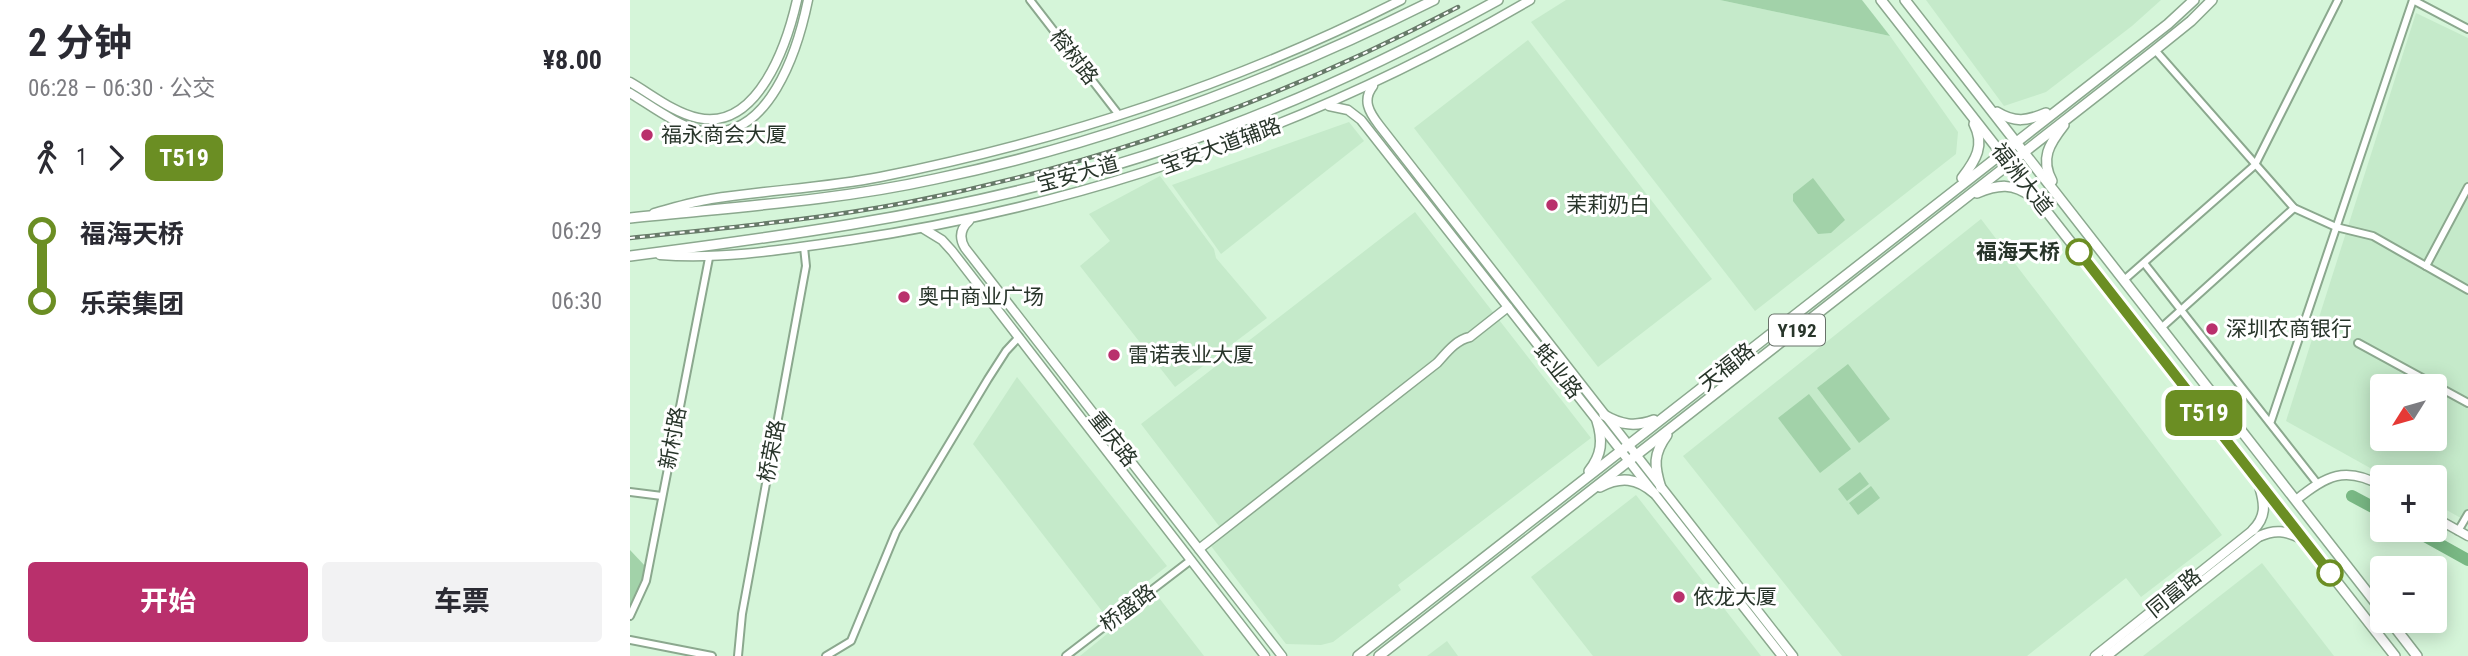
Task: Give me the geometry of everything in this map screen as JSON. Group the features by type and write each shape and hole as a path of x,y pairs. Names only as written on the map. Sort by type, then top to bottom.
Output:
{"main road":[{"path":"630,82 692,116 715,119 732,113 755,96 769,78 784,43 797,0"},
{"path":"630,93 698,130 718,132 739,125 763,108 779,84 795,47 808,0"},
{"path":"634,217 710,199 844,183 926,167 1119,114 1162,101 1260,63 1401,0"},
{"name":"宝安大道","path":"634,217 833,197 935,179 1038,153 1213,98 1368,32 1434,0"},
{"name":"宝安大道","path":"635,255 890,219 1068,178 1195,138 1371,66 1498,0"},
{"name":"宝安大道辅路","path":"635,255 709,258 924,229 1135,176 1261,132 1375,83 1429,57 1530,0"},
{"name":"福洲大道","path":"1881,0 2395,656"},
{"name":"福洲大道","path":"1905,0 2370,596"},
{"name":"天福路","path":"1358,656 2168,24 2194,0"},
{"name":"天福路","path":"1379,656 2155,50 2212,0"},
{"name":"蚝业路","path":"1375,83 1367,98 1372,116 1600,418"},
{"path":"1981,96 1998,113 2017,121 2043,115 2066,102"},
{"name":"蚝业路","path":"1323,106 1339,106 1361,120 1508,307 1793,656"},
{"path":"1953,190 1978,155 1980,144 1977,130 1968,110"},
{"path":"2063,202 2049,175 2046,153 2050,143 2073,114"},
{"path":"1195,138 1261,132"},
{"path":"1966,198 1999,185 2009,185 2031,196 2048,211"},
{"name":"重庆路","path":"971,219 961,231 962,243 1282,656"},
{"name":"重庆路","path":"924,229 948,246 1262,653"},
{"path":"986,295 995,287"},
{"path":"1199,549 1437,363 1457,343 1470,337 1508,307"},
{"path":"1574,486 1591,469 1600,453 1600,418 1626,425 1641,425 1671,411"},
{"path":"1658,491 1655,457 1660,445 1677,423"},
{"path":"2296,500 2317,483 2333,476 2346,474 2370,481"},
{"path":"1583,496 1608,483 1625,480 1641,482 1658,491"},
{"path":"2259,483 2265,505 2256,533 2287,531 2302,538"},
{"name":"蚝业路","path":"1658,491 1782,656"},
{"path":"2447,525 2468,536"},
{"name":"同富路","path":"2095,656 2256,533"},
{"name":"同富路","path":"2107,656 2256,533"},
{"path":"2399,633 2417,656"}],"street":[{"name":"榕树路","path":"1030,0 1119,114"},
{"path":"2124,280 2255,165 2338,0"},
{"path":"2271,421 2413,0 2468,29"},
{"path":"2155,50 2294,208 2336,227 2374,236 2468,290"},
{"path":"2426,266 2468,187"},
{"path":"2161,328 2294,208"},
{"name":"桥荣路","path":"738,656 742,614 806,266 804,247"},
{"name":"新村路","path":"630,616 646,581 709,258"},
{"path":"2144,263 2271,421 2317,483"},
{"path":"826,656 851,641 896,532 988,379 1006,351 1019,337"},
{"path":"2358,343 2468,403"},
{"path":"630,492 662,496"},
{"path":"2458,531 2468,514"},
{"name":"桥盛路","path":"1066,656 1191,560"},
{"path":"630,640 712,656"}],"shaded area":[{"path":"1566,0 1720,0 1890,36 1958,132 1956,154 1755,311 1531,22"},
{"path":"1720,0 1862,0 1890,36"},
{"path":"1926,0 2161,0 2132,26 2046,92 2004,106"},
{"path":"2416,13 2468,38 2468,522 2447,510 2447,465 2370,465 2370,468 2286,421"},
{"path":"1528,40 1712,279 1598,367 1414,128"},
{"path":"1349,122 1364,141 1221,254 1172,185"},
{"path":"1160,176 1214,249 1216,258 1267,318 1175,387 1080,266 1110,241 1089,214"},
{"path":"1813,178 1845,220 1831,233 1818,234 1793,201 1793,194"},
{"path":"1415,212 1591,438 1398,585 1401,590 1333,642 1321,645 1286,644 1208,542 1222,530 1141,424"},
{"path":"1981,219 2222,535 2141,597 2126,578 2027,656 1842,656 1683,456"},
{"path":"1848,364 1890,419 1859,443 1817,388"},
{"path":"1017,377 1167,566 1105,615 973,444"},
{"path":"1809,394 1851,449 1820,473 1778,418"},
{"path":"1860,472 1869,484 1847,501 1838,489"},
{"path":"1871,486 1880,498 1858,515 1849,503"},
{"path":"1636,495 1761,656 1593,656 1531,577"},
{"path":"630,550 646,567 644,580 630,611"},
{"path":"2262,563 2334,656 2143,656"},
{"path":"1156,594 1204,656 1080,656"},
{"path":"1447,641 1458,656 1427,656"}],"waterway":[{"path":"2352,496 2370,506"},
{"path":"2436,542 2468,560"}],"railway":[{"path":"630,238 840,214 980,187 1051,169 1121,148 1259,98 1393,40 1458,7"}],"bus line":[{"name":"T519","path":"2079,252 2330,573"}],"place":[{"name":"福永商会大厦","path":"647,135"},
{"name":"茉莉奶白","path":"1552,205"},
{"name":"福海天桥","path":"2079,252"},
{"name":"奥中商业广场","path":"904,297"},
{"name":"深圳农商银行","path":"2212,329"},
{"name":"雷诺表业大厦","path":"1114,355"},
{"name":"依龙大厦","path":"1679,597"}]}
